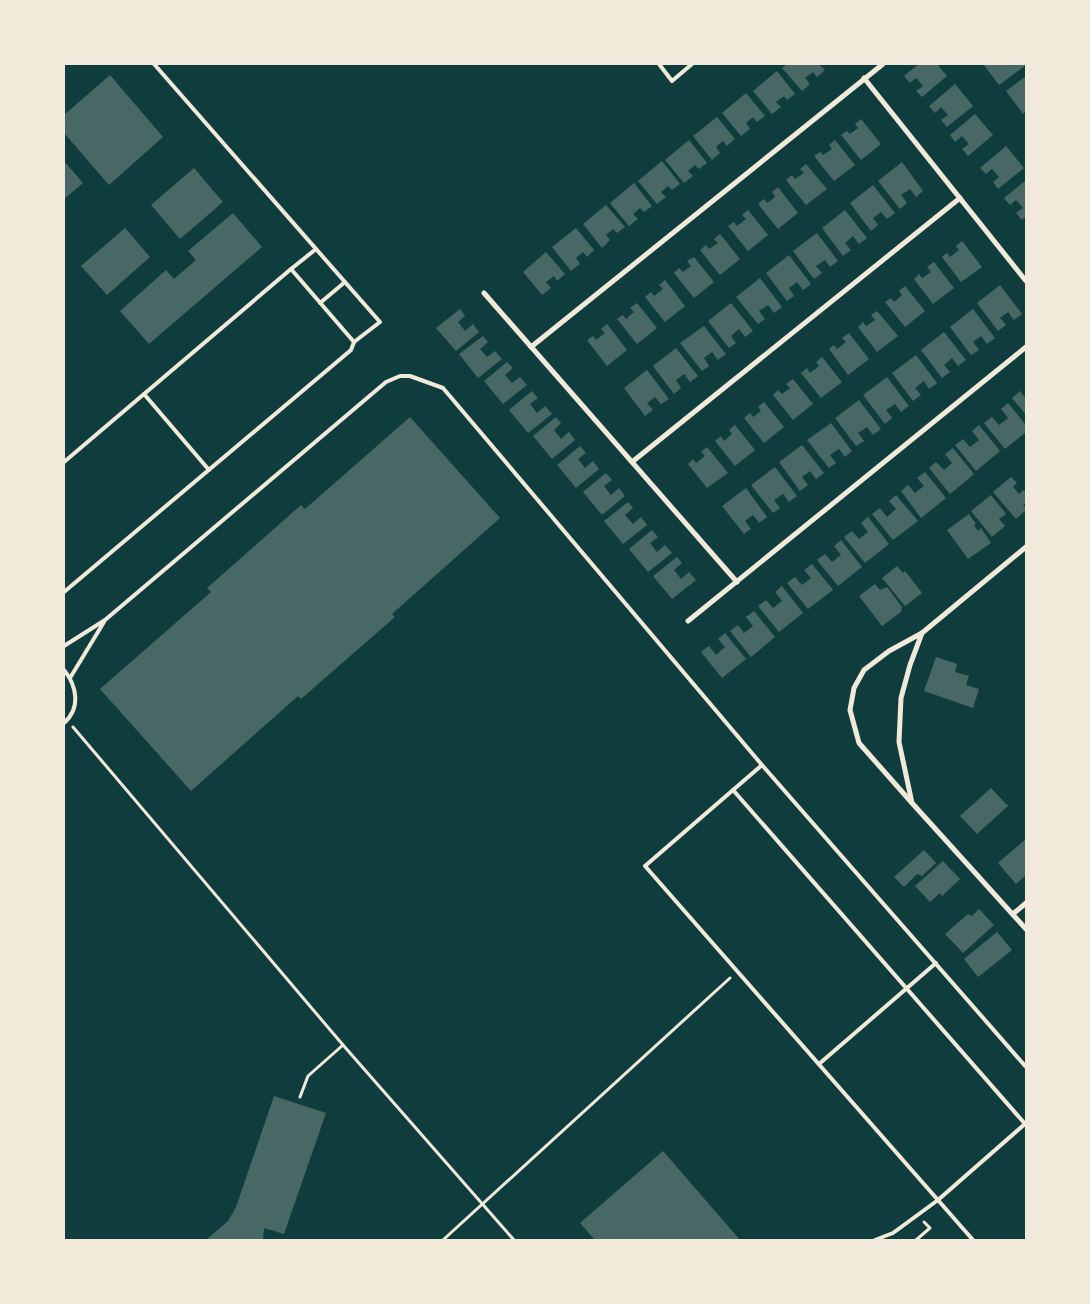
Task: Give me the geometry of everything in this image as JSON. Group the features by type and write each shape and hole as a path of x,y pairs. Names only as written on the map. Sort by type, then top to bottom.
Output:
{"street":[{"path":"531,347 883,64"},
{"path":"864,78 1026,281"},
{"path":"632,462 960,198"},
{"path":"484,293 737,582"},
{"path":"688,621 1026,347"},
{"path":"1026,547 922,633 889,651 864,670 854,688 850,710 859,743 1026,929"},
{"path":"912,803 899,742 900,698 922,633"},
{"path":"1013,914 1026,903"}],"lane":[{"path":"64,592 351,350 354,342 380,322 154,64"},
{"path":"659,64 672,81 692,64"},
{"path":"64,462 316,248"},
{"path":"291,269 354,342"},
{"path":"320,303 345,282"},
{"path":"64,646 105,620 386,382 400,376 410,376 443,388 762,765 1026,1066"},
{"path":"144,394 209,470"},
{"path":"70,678 105,620"},
{"path":"64,670 75,688 76,699 73,711 65,721"},
{"path":"762,765 645,866 973,1240"},
{"path":"732,790 1026,1124 938,1200 893,1233 875,1240"},
{"path":"818,1064 936,964"}],"path":[{"path":"65,721 343,1045 514,1240"},
{"path":"442,1240 737,971"},
{"path":"300,1097 308,1076 343,1045"},
{"path":"916,1240 930,1228 918,1215"}],"building":[{"path":"787,64 819,64 825,70 817,77 813,72 805,78 810,84 802,91 782,68"},
{"path":"919,64 937,64 947,76 922,97 916,91 923,86 916,78 910,83 904,76"},
{"path":"983,64 1009,64 1010,66 1013,64 1023,64 1025,66 999,85"},
{"path":"777,71 795,94 787,100 784,96 776,102 781,107 772,114 753,91"},
{"path":"110,75 163,137 109,185 64,133 64,115"},
{"path":"1026,76 1026,111 1023,114 1006,91"},
{"path":"955,84 973,106 947,127 941,120 948,115 941,107 935,113 929,106"},
{"path":"746,93 765,116 757,122 753,117 746,123 750,129 741,136 722,113"},
{"path":"975,114 993,135 968,156 962,149 969,144 962,136 955,142 950,135"},
{"path":"717,117 735,139 727,146 723,141 716,147 720,153 712,160 693,136"},
{"path":"861,119 881,144 861,160 841,135 847,131 850,134 858,128 855,124"},
{"path":"689,140 707,163 699,169 695,165 688,171 693,176 684,183 665,160"},
{"path":"835,140 855,165 834,181 814,156 820,152 823,155 832,149 829,145"},
{"path":"1006,146 1024,168 998,189 993,182 999,177 992,169 986,174 980,168"},
{"path":"64,161 83,183 64,199"},
{"path":"662,161 680,184 672,190 668,186 661,192 666,197 657,204 638,181"},
{"path":"902,162 923,191 916,197 910,189 901,195 907,203 900,209 878,181"},
{"path":"806,164 827,189 806,205 786,180 792,175 795,179 804,173 800,169"},
{"path":"194,168 223,202 180,239 151,205"},
{"path":"1026,180 1026,216 1022,220 1016,213 1023,208 1016,200 1010,205 1004,198"},
{"path":"634,183 652,206 644,212 640,208 633,214 638,219 629,226 610,203"},
{"path":"873,185 895,213 887,219 881,212 873,218 878,225 871,231 850,203"},
{"path":"778,187 798,213 778,229 758,204 764,199 767,203 775,197 772,192"},
{"path":"606,205 625,227 617,233 613,229 606,235 610,240 602,248 583,224"},
{"path":"748,210 768,235 748,251 728,226 734,222 737,226 746,219 742,215"},
{"path":"845,210 867,238 859,244 853,236 845,243 851,250 843,256 822,228"},
{"path":"233,213 262,247 149,344 120,311 166,270 174,279 196,260 188,251"},
{"path":"125,228 150,257 107,295 81,266"},
{"path":"576,228 594,250 587,257 583,252 576,258 580,264 571,271 552,247"},
{"path":"817,233 838,261 830,267 825,260 816,266 822,273 814,279 793,251"},
{"path":"720,234 740,259 720,275 700,250 706,245 709,249 718,243 714,239"},
{"path":"962,241 982,267 961,282 942,257 947,253 950,257 959,250 956,246"},
{"path":"546,252 565,274 557,281 554,276 546,282 551,288 542,295 523,272"},
{"path":"789,255 811,284 803,290 797,282 789,288 794,296 787,301 766,273"},
{"path":"694,257 714,282 694,298 674,273 679,268 683,272 691,266 687,261"},
{"path":"934,262 954,288 933,304 914,279 919,274 922,278 931,272 927,267"},
{"path":"760,278 782,307 774,313 768,305 759,311 765,319 758,324 736,297"},
{"path":"665,280 685,306 665,322 645,297 651,292 654,296 663,289 659,285"},
{"path":"1000,285 1022,314 1014,320 1008,312 1000,318 1006,325 998,331 977,303"},
{"path":"905,286 925,311 905,327 885,302 891,298 894,302 902,295 899,291"},
{"path":"637,303 657,328 637,344 617,319 623,315 626,319 634,312 630,308"},
{"path":"731,303 753,331 745,337 739,329 731,336 736,343 729,348 708,321"},
{"path":"460,309 465,316 458,322 465,331 473,324 479,332 456,351 436,328"},
{"path":"973,309 995,338 987,344 981,336 973,342 979,350 971,355 950,327"},
{"path":"877,311 898,336 877,352 858,327 863,322 866,326 875,320 871,315"},
{"path":"607,324 627,350 607,366 587,340 593,336 596,340 605,333 601,329"},
{"path":"704,326 726,354 718,360 712,352 704,358 709,366 702,371 680,343"},
{"path":"944,332 966,360 958,366 952,358 944,365 950,372 942,378 921,350"},
{"path":"849,333 869,359 848,375 829,349 834,345 837,349 846,342 842,338"},
{"path":"483,336 488,342 480,349 487,357 495,351 502,359 478,378 459,354"},
{"path":"676,348 698,376 690,382 684,374 676,380 681,388 674,394 653,366"},
{"path":"916,355 937,383 929,389 924,381 915,388 921,395 913,401 892,373"},
{"path":"822,357 842,382 821,398 801,373 807,368 810,373 819,366 816,362"},
{"path":"507,362 513,368 505,375 512,383 520,377 527,385 503,404 484,381"},
{"path":"647,370 669,399 661,404 655,397 647,403 653,410 645,416 624,388"},
{"path":"887,377 909,406 901,412 895,404 886,410 892,418 885,424 863,395"},
{"path":"793,379 813,404 793,420 773,395 778,390 782,394 790,388 786,384"},
{"path":"532,391 538,398 530,404 537,413 545,406 552,414 528,433 509,410"},
{"path":"1020,391 1026,399 1026,415 1012,398"},
{"path":"859,400 881,429 873,435 867,427 858,433 864,441 856,446 835,418"},
{"path":"764,402 784,427 764,443 744,418 750,413 753,417 761,411 758,407"},
{"path":"1008,403 1026,425 1026,432 1005,449 984,423 992,417 999,425 1008,418 1001,409"},
{"path":"410,417 500,518 392,614 395,617 301,699 298,696 191,791 100,689 211,592 207,588 301,505 305,509"},
{"path":"556,417 561,423 554,430 561,439 569,432 575,440 552,459 533,436"},
{"path":"831,423 852,451 845,457 839,449 830,455 836,463 829,468 807,440"},
{"path":"735,425 755,450 735,466 715,441 721,436 724,441 732,434 729,430"},
{"path":"979,425 1000,451 976,471 955,445 963,439 970,447 979,440 972,431"},
{"path":"802,445 824,473 816,479 810,471 802,477 808,485 800,491 779,462"},
{"path":"580,446 586,453 578,459 585,468 593,461 599,469 576,488 557,465"},
{"path":"707,447 728,473 707,488 688,464 693,459 696,463 705,456 701,452"},
{"path":"953,448 974,474 950,494 929,468 936,462 944,470 952,463 945,454"},
{"path":"775,467 797,496 789,502 783,494 774,500 780,508 773,513 751,485"},
{"path":"925,472 946,498 921,518 901,491 908,485 915,493 924,486 917,478"},
{"path":"606,473 612,480 604,486 611,495 619,488 625,496 602,515 583,492"},
{"path":"1011,477 1017,483 1013,487 1019,494 1024,490 1026,493 1026,503 1023,505 1026,510 1016,519 993,492"},
{"path":"746,488 767,517 759,523 753,515 745,521 751,529 744,534 722,506"},
{"path":"896,495 918,521 893,540 872,514 880,508 887,517 896,509 889,501"},
{"path":"991,495 1006,514 999,519 1005,526 992,537 971,511"},
{"path":"628,502 633,508 625,515 633,524 641,517 647,525 623,544 604,521"},
{"path":"969,514 976,524 974,525 978,531 981,528 991,543 968,559 947,530"},
{"path":"868,517 889,544 865,563 844,537 852,531 859,539 868,532 861,523"},
{"path":"652,530 658,537 650,543 657,552 665,545 672,553 648,572 629,549"},
{"path":"841,540 862,567 838,586 817,560 825,554 832,562 841,555 834,546"},
{"path":"677,557 682,563 674,570 681,579 689,572 696,580 672,599 653,576"},
{"path":"812,564 833,590 808,609 787,583 795,577 802,585 811,578 804,570"},
{"path":"897,566 903,573 905,571 922,593 905,606 882,578"},
{"path":"875,584 880,590 887,587 902,607 901,612 882,626 859,596"},
{"path":"782,586 803,613 779,632 758,606 766,600 773,608 782,601 775,592"},
{"path":"754,611 775,637 751,657 730,631 738,625 744,633 753,626 746,617"},
{"path":"725,633 746,659 722,678 701,652 709,646 716,655 725,647 718,639"},
{"path":"936,657 957,664 955,672 969,676 966,685 979,689 973,708 924,691"},
{"path":"991,788 1008,806 977,834 960,816"},
{"path":"1026,839 1026,875 1016,884 998,863"},
{"path":"924,850 936,863 922,876 917,874 904,887 894,877"},
{"path":"943,861 960,879 942,896 940,893 930,902 915,886"},
{"path":"979,909 994,925 963,953 945,934 968,914 972,916"},
{"path":"997,932 1012,950 978,977 964,959"},
{"path":"274,1096 326,1113 284,1234 264,1228 263,1240 206,1240 228,1221 236,1207"},
{"path":"663,1151 740,1240 595,1240 580,1223"}]}
